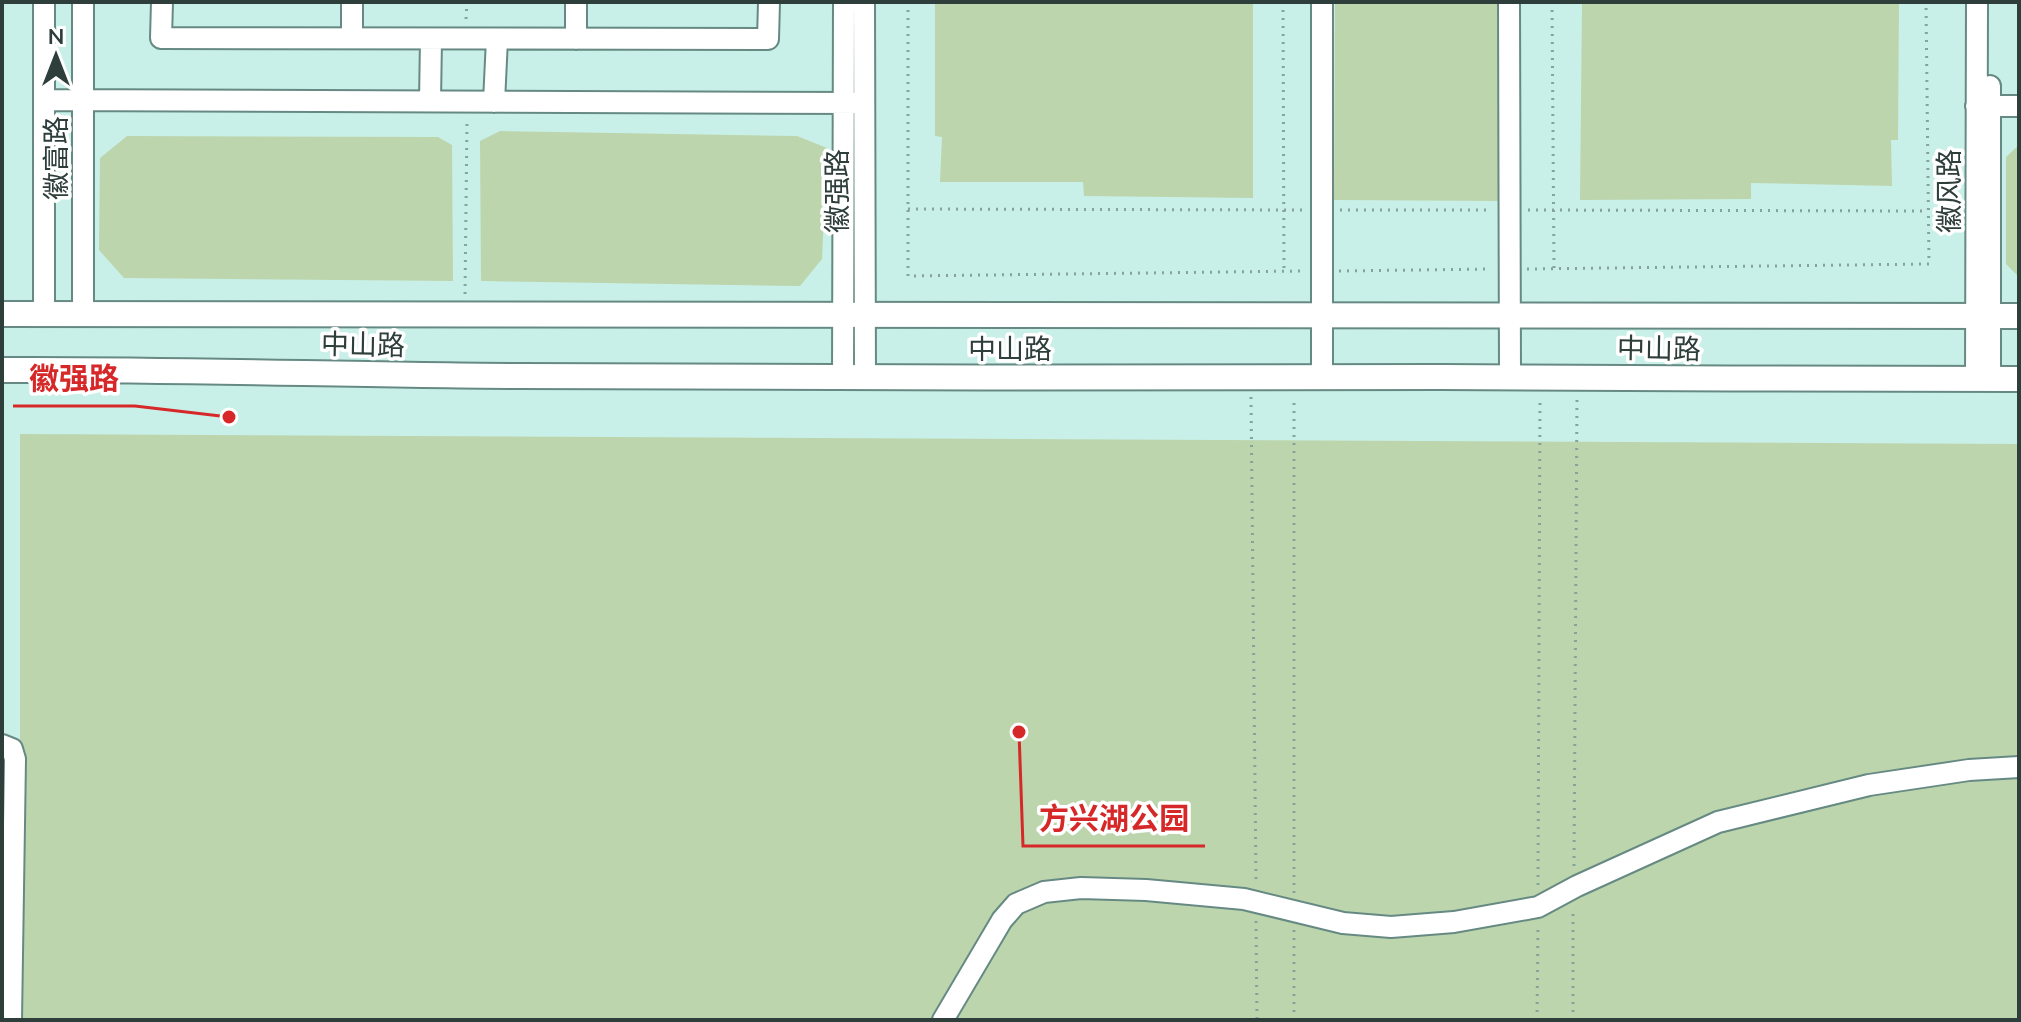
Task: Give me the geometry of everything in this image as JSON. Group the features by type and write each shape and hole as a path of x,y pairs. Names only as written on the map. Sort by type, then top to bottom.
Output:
{"main road":[{"name":"中山路","path":"2,314 2019,316"},
{"name":"中山路","path":"2,370 531,377 2019,379"}],"street":[{"name":"徽富路","path":"44,2 44,314"},
{"name":"徽富路","path":"83,2 83,314"},
{"path":"162,2 161,38 431,39 768,39 769,2"},
{"path":"352,2 352,38"},
{"path":"576,2 576,39"},
{"name":"徽强路","path":"844,2 853,103 854,378"},
{"name":"徽强路","path":"853,103 864,2"},
{"path":"1322,2 1322,377"},
{"path":"1509,2 1510,377"},
{"name":"徽风路","path":"1977,2 1983,106 1983,379"},
{"name":"徽风路","path":"1983,106 1990,2"},
{"path":"430,101 431,39"},
{"path":"494,102 497,39"},
{"path":"44,100 853,103"},
{"path":"1983,106 2019,106"},
{"path":"2,745 12,749 15,759 7,970 11,1020"},
{"path":"943,1020 1002,920 1016,904 1044,892 1081,888 1146,890 1244,899 1343,923 1391,927 1454,922 1538,907 1718,822 1869,785 1969,770 2019,767"}],"path":[{"path":"908,2 908,276 1929,264 1926,2"},
{"path":"1283,2 1284,271"},
{"path":"1552,2 1554,268"},
{"path":"465,315 468,101"},
{"path":"908,209 1929,211"},
{"path":"1251,377 1257,1020"},
{"path":"1294,377 1294,1020"},
{"path":"1537,1020 1540,377"},
{"path":"1573,1020 1577,378"}],"green space":[{"path":"935,2 1253,2 1253,198 1084,196 1083,182 940,182 942,137 935,136"},
{"path":"1335,2 1501,2 1500,201 1334,200"},
{"path":"1582,2 1899,2 1898,140 1891,140 1892,186 1751,183 1751,199 1580,200"},
{"path":"500,131 797,136 827,148 822,259 800,286 481,281 480,141"},
{"path":"127,136 438,137 452,145 453,281 124,278 99,250 100,158"},
{"path":"2019,145 2019,277 2006,264 2006,157"},
{"path":"20,434 2019,444 2019,1020 20,1020"}],"place":[{"name":"徽强路","path":"229,417"},
{"name":"方兴湖公园","path":"1019,732"}]}
